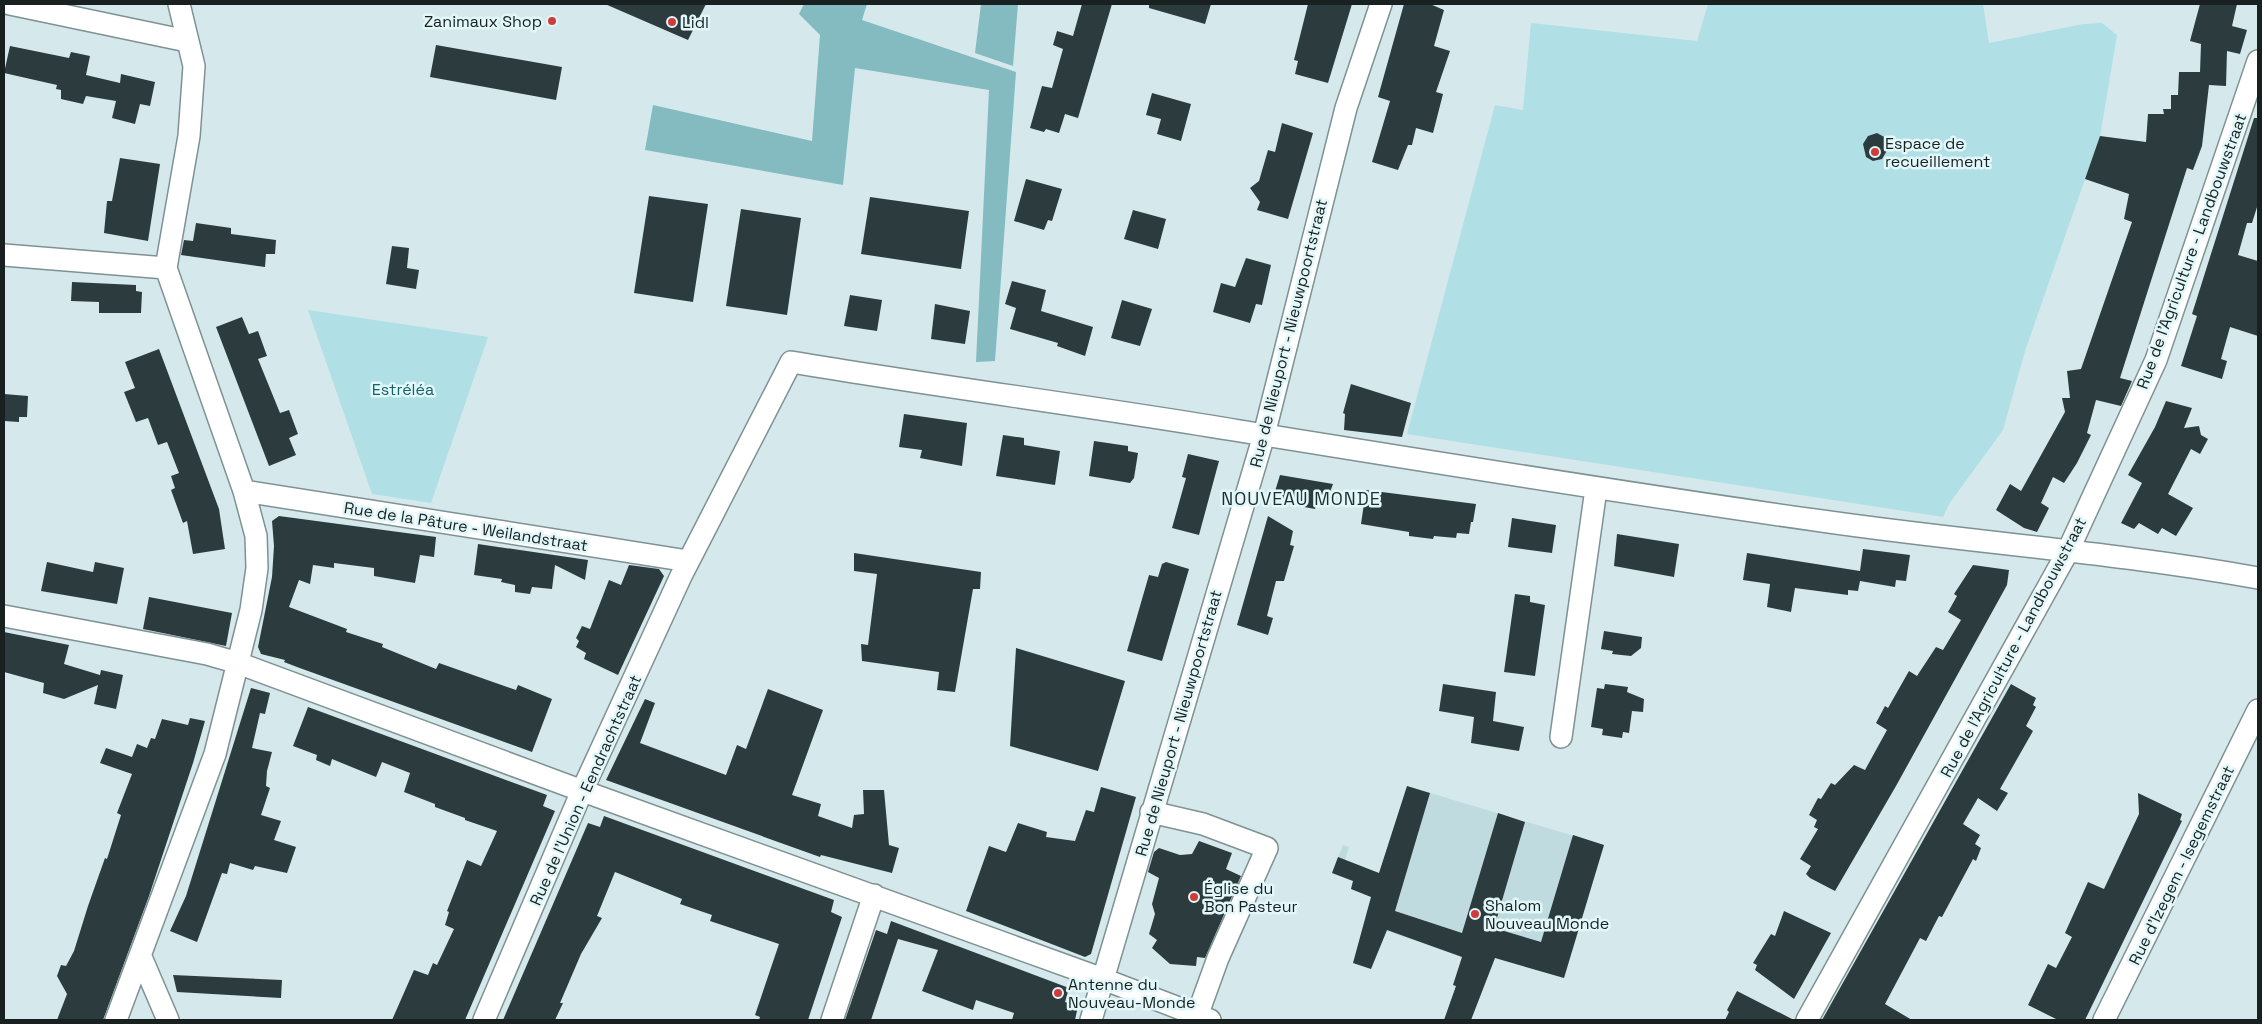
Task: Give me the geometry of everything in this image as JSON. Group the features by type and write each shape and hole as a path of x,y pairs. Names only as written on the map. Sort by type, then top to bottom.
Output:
{"street":[{"path":"10,4 187,41"},
{"path":"116,1020 215,754 251,610 257,568 256,536 244,491 166,268 189,136 194,66 179,4"},
{"name":"Rue de Nieuport - Nieuwpoortstraat","path":"1091,1020 1151,812 1264,436 1346,108 1381,4"},
{"name":"Rue de l'Agriculture - Landbouwstraat","path":"1807,1020 2068,553 2156,360 2258,61"},
{"path":"4,254 166,268"},
{"name":"Rue de l'Union - Eendrachtstraat","path":"484,1020 582,791 688,561 791,362 1264,436"},
{"path":"1264,436 1596,489 1847,525 2188,566 2258,578"},
{"path":"1561,737 1596,489"},
{"name":"Rue de la Pâture - Weilandstraat","path":"244,491 688,561"},
{"path":"4,616 207,654 238,662 582,791 874,895 1204,1018 1218,958 1267,848 1203,824 1151,812"},
{"name":"Rue d'Izegem - Isegemstraat","path":"2104,1020 2258,710"},
{"path":"832,1020 874,895"},
{"path":"141,957 168,1020"}],"shaded area":[{"path":"804,4 867,4 862,20 1016,72 995,361 976,362 989,90 855,68 843,185 645,150 653,105 812,141 820,35 799,14"},
{"path":"981,4 1018,4 1013,66 975,53"},
{"name":"Shalom Nouveau Monde","path":"1407,786 1604,845 1564,978 1495,958 1471,1020 1444,1020 1456,987 1453,985 1462,957 1387,931 1371,969 1353,963 1371,897 1351,889 1353,881 1332,873 1343,845 1349,847 1345,860 1360,866 1377,880"}],"green space":[{"path":"1708,4 1983,4 1989,43 2083,24 2102,23 2117,35 2100,136 2025,351 2003,430 1949,504 1943,517 1407,434 1495,105 1523,110 1531,23 1697,41"},
{"name":"Estréléa","path":"308,310 488,337 431,503 372,494"}],"building":[{"name":"Lidl","path":"605,4 706,4 688,40"},
{"path":"1082,4 1112,4 1078,118 1065,114 1059,133 1046,129 1044,132 1030,128 1042,86 1052,88 1063,49 1053,45 1057,31 1073,36"},
{"path":"1149,4 1211,4 1205,24 1149,8"},
{"path":"1308,4 1352,4 1328,83 1295,74 1298,61 1294,60"},
{"path":"1404,4 1430,4 1444,10 1434,46 1450,51 1436,92 1443,94 1433,133 1416,128 1412,145 1408,145 1398,170 1372,162 1390,101 1378,97"},
{"path":"2200,4 2237,4 2232,26 2247,30 2240,54 2227,51 2226,86 2209,85 2202,146 2193,170 2187,168 2120,378 2132,381 2121,406 2096,400 2087,433 2091,435 2077,463 2064,483 2053,477 2041,503 2049,508 2037,532 2024,528 1996,510 2010,484 2021,491 2065,412 2062,398 2070,398 2067,371 2081,369 2132,222 2124,219 2129,194 2085,179 2100,136 2146,142 2148,114 2164,114 2163,109 2171,109 2171,95 2178,95 2179,72 2200,72 2201,44 2190,41"},
{"path":"436,45 562,67 556,100 430,77"},
{"path":"10,46 69,58 71,52 90,56 86,75 120,83 121,74 155,82 150,106 140,104 135,124 112,118 116,101 86,96 83,104 61,99 61,90 56,89 57,85 4,73"},
{"path":"1152,93 1191,104 1181,141 1157,134 1161,119 1146,115"},
{"path":"2254,118 2258,118 2258,204 2252,223 2247,223 2238,255 2258,261 2258,336 2230,327 2221,359 2227,361 2222,379 2181,366 2197,316 2192,314"},
{"path":"1282,123 1313,133 1288,219 1257,210 1260,202 1250,188 1259,181 1268,150 1275,152"},
{"name":"Espace de recueillement","path":"1877,133 1886,138 1889,147 1882,159 1873,161 1866,157 1863,144 1868,136"},
{"path":"120,158 160,164 148,241 104,233 107,201 112,201"},
{"path":"1026,179 1062,189 1052,221 1048,220 1044,230 1014,221"},
{"path":"649,196 708,204 693,302 634,293"},
{"path":"870,197 969,211 961,269 861,254"},
{"path":"741,209 801,218 787,315 726,306"},
{"path":"1133,210 1166,219 1158,249 1124,239"},
{"path":"196,223 231,228 231,234 276,240 275,254 266,254 265,267 181,255 184,240 193,241"},
{"path":"392,246 409,248 407,268 419,270 416,289 386,284"},
{"path":"1246,258 1271,265 1262,305 1256,304 1250,323 1213,312 1221,283 1235,287"},
{"path":"1012,281 1046,290 1041,311 1093,327 1085,356 1057,346 1058,343 1010,329 1016,308 1005,304"},
{"path":"72,282 136,285 136,291 142,292 141,313 99,313 99,302 71,301"},
{"path":"850,295 882,300 877,331 844,326"},
{"path":"1122,300 1152,309 1140,346 1111,338"},
{"path":"935,304 970,311 965,344 931,339"},
{"path":"242,317 249,334 258,331 267,356 258,359 280,413 289,410 298,434 289,438 296,455 269,466 216,327"},
{"path":"159,349 219,509 225,549 193,554 187,521 183,523 171,490 175,488 171,476 179,473 167,442 158,445 148,418 136,422 124,392 135,388 125,362"},
{"path":"1351,384 1411,403 1402,437 1344,430 1345,414 1343,413"},
{"path":"4,394 28,396 27,417 19,417 19,422 4,421"},
{"path":"2166,401 2192,408 2184,428 2199,426 2201,435 2208,439 2200,454 2191,449 2168,494 2193,508 2176,536 2162,528 2158,534 2139,523 2134,529 2121,523 2142,483 2128,475 2155,427"},
{"path":"904,414 967,423 962,466 920,458 922,450 899,447"},
{"path":"1003,435 1024,438 1024,445 1060,451 1055,485 996,476"},
{"path":"1094,441 1128,446 1128,451 1138,453 1134,478 1130,483 1089,476"},
{"path":"1188,454 1219,461 1199,535 1172,528 1186,478 1182,477"},
{"path":"1280,475 1333,484 1327,500 1318,499 1315,509 1272,501"},
{"path":"1366,490 1476,504 1469,534 1457,533 1456,538 1434,536 1433,539 1409,536 1409,532 1361,524"},
{"path":"279,516 436,537 434,557 420,555 415,583 374,576 374,568 334,563 334,568 313,565 310,584 299,580 289,607 347,629 346,632 383,644 382,647 436,669 439,663 516,690 518,685 552,699 532,752 297,667 284,662 285,660 261,654 258,647 272,577 274,546 272,521"},
{"path":"1268,516 1293,531 1290,545 1294,546 1284,581 1276,581 1267,616 1273,618 1268,635 1237,625"},
{"path":"1512,518 1556,525 1552,553 1508,547"},
{"path":"1617,534 1679,544 1674,577 1614,566"},
{"path":"478,544 588,560 585,580 555,565 552,589 532,587 530,594 515,592 515,585 501,582 502,579 474,575"},
{"path":"1863,549 1910,555 1906,581 1896,580 1895,587 1860,581 1858,591 1848,590 1848,595 1795,588 1791,612 1767,607 1770,584 1743,580 1747,553 1860,571"},
{"path":"854,553 981,572 980,589 973,589 955,692 937,690 939,672 862,661 861,644 868,645 877,574 854,571"},
{"path":"47,562 93,572 95,562 124,568 117,604 41,591"},
{"path":"1166,562 1189,569 1162,661 1127,651 1149,575 1158,577 1162,564"},
{"path":"629,565 659,569 664,576 618,675 584,659 586,653 576,647 579,641 576,638 582,626 590,629 609,580 621,585"},
{"path":"1973,565 2009,570 2007,585 1896,786 1835,891 1810,878 1806,874 1811,866 1800,859 1818,829 1814,827 1817,820 1809,815 1818,798 1821,799 1831,783 1835,785 1854,765 1865,770 1887,730 1876,723 1885,706 1888,708 1909,671 1917,676 1936,647 1943,650 1961,620 1948,612 1957,596 1954,594"},
{"path":"1515,594 1530,596 1530,602 1545,605 1535,676 1504,672"},
{"path":"149,597 232,613 226,646 143,629"},
{"path":"1604,631 1642,637 1641,648 1631,656 1612,654 1613,651 1601,649"},
{"path":"4,632 69,645 64,664 100,675 101,670 123,675 116,709 94,704 98,685 64,699 43,693 44,683 4,672"},
{"path":"1016,648 1125,681 1098,771 1010,746"},
{"path":"1443,684 1496,692 1493,721 1524,727 1519,751 1471,743 1474,717 1439,711"},
{"path":"1605,684 1628,687 1627,692 1644,699 1643,712 1632,711 1629,733 1623,732 1622,738 1602,735 1603,729 1591,727 1597,688 1604,689"},
{"path":"2011,684 2036,698 2033,705 2036,707 2026,726 2033,731 2000,789 2008,793 1997,811 1978,798 1963,824 1980,835 1975,844 1981,848 1976,861 1973,859 1942,917 1939,916 1926,941 1920,938 1885,1004 1912,1020 1822,1020"},
{"path":"251,688 270,693 265,714 260,713 252,748 272,752 267,771 266,786 270,788 261,815 281,821 274,840 296,847 287,873 255,866 253,870 230,863 227,874 222,873 197,942 170,931 186,896"},
{"path":"768,689 823,710 792,795 821,804 818,816 852,828 854,815 864,814 863,790 884,790 889,845 899,848 892,873 821,855 820,857 606,780 645,699 655,703 640,743 726,775 737,745 746,749"},
{"path":"308,707 547,795 543,806 555,811 465,1020 392,1020 414,970 428,975 433,963 437,965 454,929 445,925 449,912 447,911 467,860 481,866 497,831 465,820 465,818 435,807 435,804 404,792 410,773 382,762 376,777 332,759 330,766 316,760 317,755 293,746"},
{"path":"190,718 205,721 193,763 149,896 103,1020 57,1020 67,994 57,976 61,965 66,966 74,951 105,858 107,859 121,815 117,813 132,774 100,763 106,748 132,757 137,744 147,748 151,738 155,739 162,719 188,725"},
{"path":"1407,786 1430,793 1395,911 1462,933 1498,813 1525,822 1494,928 1541,942 1573,835 1604,845 1564,978 1495,958 1471,1020 1444,1020 1456,986 1453,985 1462,957 1387,930 1371,969 1353,963 1371,897 1351,889 1353,881 1332,873 1338,857 1379,873"},
{"path":"1101,787 1136,797 1091,954 1085,957 966,911 989,846 1006,852 1018,823 1047,832 1046,837 1075,841 1086,810 1094,812"},
{"path":"2138,793 2182,814 2180,820 2182,821 2085,1020 2058,1020 2028,1005 2048,964 2056,968 2072,937 2065,933 2088,882 2104,889 2139,814"},
{"path":"604,816 834,900 831,912 842,917 808,1020 759,1020 760,1017 755,1015 779,944 710,921 712,915 680,904 682,899 615,872 597,916 602,918 581,954 560,1003 563,1003 555,1020 503,1020 588,823 600,827"},
{"name":"Église du Bon Pasteur","path":"1199,841 1232,853 1226,869 1241,876 1205,958 1197,957 1196,966 1170,964 1152,948 1157,940 1149,934 1155,914 1152,904 1159,878 1148,872 1154,852 1159,848 1180,855 1192,854"},
{"path":"1784,911 1831,933 1794,999 1755,970 1757,965 1753,963 1771,934 1775,936"},
{"path":"891,921 1069,988 1065,1002 1078,1006 1075,1020 1012,1020 1014,1013 976,1000 973,1010 922,991 938,950 898,939 871,1020 845,1020 876,930 887,934"},
{"path":"173,975 282,980 281,998 177,992"},
{"path":"1737,991 1794,1020 1725,1020 1729,1012 1727,1010"}],"place":[{"name":"Zanimaux Shop","path":"552,21"},
{"name":"Lidl","path":"672,22"},
{"name":"Espace de recueillement","path":"1875,152"},
{"name":"Église du Bon Pasteur","path":"1194,897"},
{"name":"Shalom Nouveau Monde","path":"1475,914"},
{"name":"Antenne du Nouveau-Monde","path":"1058,993"}],"district":[{"name":"NOUVEAU MONDE","path":"1301,499"}]}
